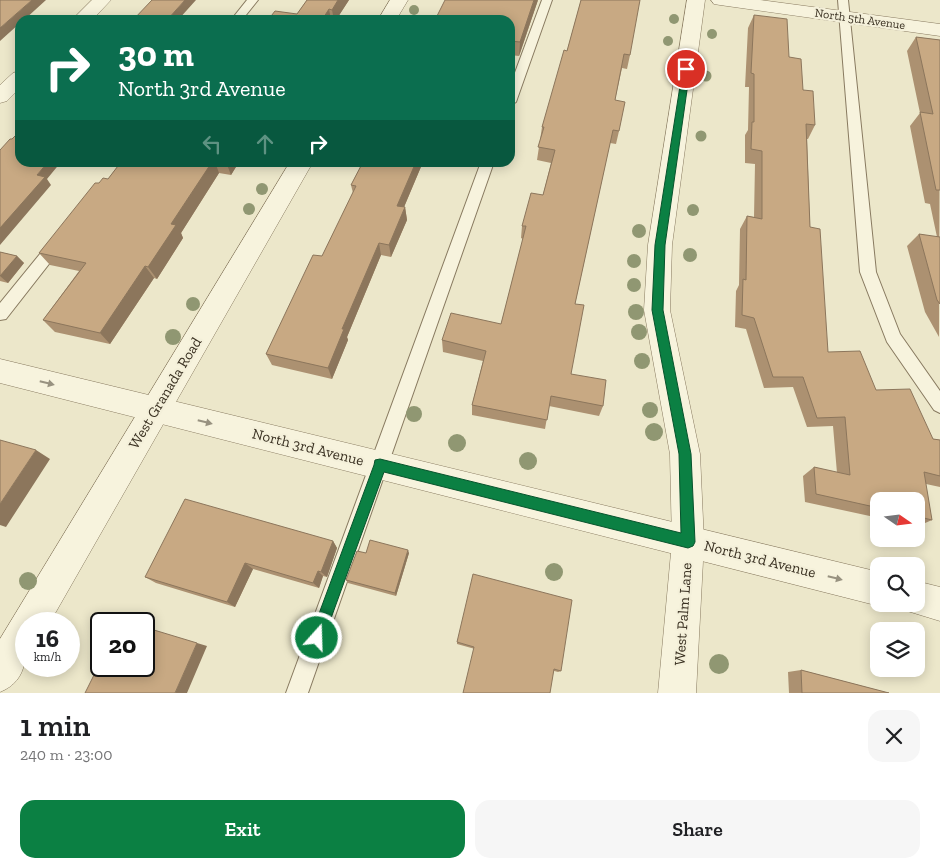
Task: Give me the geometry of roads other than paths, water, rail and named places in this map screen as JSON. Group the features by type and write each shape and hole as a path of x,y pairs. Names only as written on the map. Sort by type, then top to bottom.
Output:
{"street":[{"path":"86,15 102,0"},
{"path":"390,15 399,0"},
{"name":"West Palm Lane","path":"677,693 688,542 685,454 657,310 660,245 696,0"},
{"name":"North 5th Avenue","path":"720,0 844,8 940,30"},
{"path":"0,96 15,82"},
{"name":"West Granada Road","path":"36,612 299,167"},
{"name":"North 3rd Avenue","path":"0,371 155,411 870,587"},
{"path":"925,600 940,604"},
{"path":"0,674 15,648"}],"lane":[{"path":"240,15 252,0"},
{"path":"515,88 547,0"},
{"path":"844,8 868,272 892,336 940,405"},
{"path":"297,693 486,167"},
{"path":"0,314 67,230"}]}
